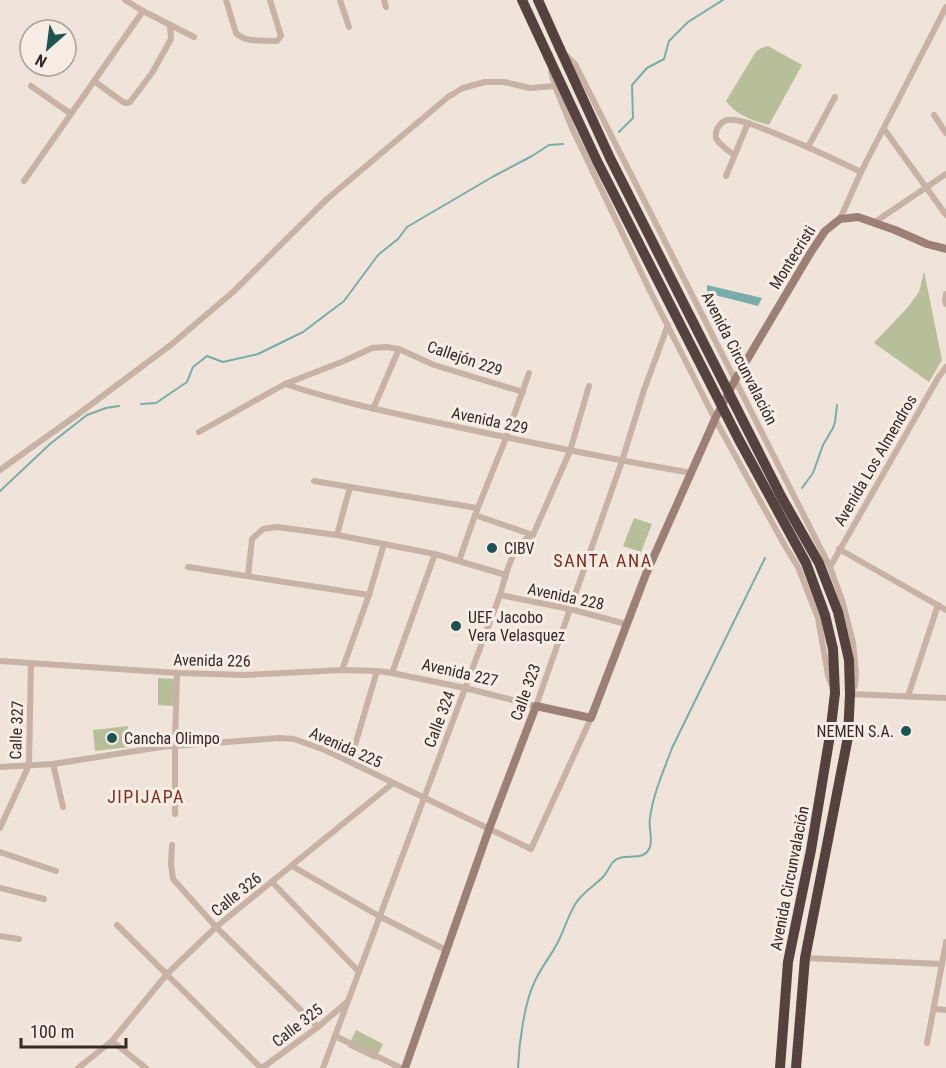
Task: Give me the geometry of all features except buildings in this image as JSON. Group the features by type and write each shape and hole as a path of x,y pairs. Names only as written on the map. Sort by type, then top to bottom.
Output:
{"highway":[{"name":"Avenida Circunvalación","path":"522,0 602,172 738,438 806,563 825,615 833,649 836,693 811,850 789,962 780,1068"},
{"name":"Avenida Circunvalación","path":"538,0 620,179 782,498 819,563 838,612 849,660 848,737 805,958 796,1068"},
{"path":"793,937 808,939"}],"street":[{"path":"125,0 194,37"},
{"path":"226,0 236,33 240,37 277,41 281,36 270,0"},
{"path":"340,0 349,27"},
{"path":"840,219 861,172 946,7"},
{"path":"24,181 144,11"},
{"path":"94,81 123,102 130,102 152,73 171,39 170,25"},
{"name":"Avenida Circunvalación","path":"560,49 575,64 830,567 853,642 856,674 855,686 850,694"},
{"name":"Avenida Circunvalación","path":"548,56 555,86 611,212 716,419 784,546 798,567 818,618 828,675 836,693"},
{"path":"0,470 172,344 239,286 327,199 448,97 463,87 485,82 504,82 530,88 555,86"},
{"path":"31,86 71,114"},
{"path":"808,147 835,97"},
{"path":"934,116 946,133"},
{"path":"734,155 717,140 715,135 721,123 731,119 748,123 808,147 861,172"},
{"path":"726,176 748,123"},
{"path":"884,129 946,215"},
{"path":"875,222 946,174"},
{"name":"Montecristi","path":"591,718 646,574 716,419 735,380 825,231 840,219 858,217 946,249"},
{"name":"Calle 323","path":"403,1068 536,706 668,325"},
{"path":"199,432 285,384 372,348 399,349 373,409"},
{"name":"Callejón 229","path":"399,349 434,364 523,392"},
{"name":"Avenida Los Almendros","path":"830,567 946,367"},
{"path":"459,561 529,373"},
{"name":"Avenida 229","path":"285,384 313,394 373,409 570,451 692,473"},
{"name":"Calle 324","path":"323,1068 506,574 516,549 525,538 532,535 570,451 589,386"},
{"path":"314,480 396,493 476,512 532,535"},
{"path":"337,535 350,487"},
{"path":"248,576 252,538 263,528 277,527 337,535 435,554 506,574"},
{"path":"342,670 369,595 384,544"},
{"path":"839,549 946,610"},
{"path":"392,673 435,554"},
{"path":"188,567 369,595"},
{"name":"Avenida 228","path":"500,595 570,609 626,624"},
{"path":"908,696 938,605"},
{"name":"Avenida 226","path":"0,661 177,674 244,675 342,670 392,673"},
{"name":"Calle 327","path":"0,828 29,765 31,663"},
{"path":"350,762 377,671"},
{"name":"Avenida 227","path":"392,673 591,718"},
{"path":"175,814 177,674"},
{"path":"850,694 946,698"},
{"name":"Avenida 225","path":"0,767 53,764 175,746 279,738 294,739 325,750 531,849 591,718"},
{"path":"53,764 63,807"},
{"name":"Calle 326","path":"112,1041 167,974 216,927 393,783"},
{"path":"172,845 173,879 216,927 318,1027"},
{"path":"0,852 56,871"},
{"path":"292,866 379,916 446,950"},
{"path":"272,882 359,972"},
{"path":"0,888 45,899"},
{"path":"117,925 262,1068"},
{"path":"0,936 19,939"},
{"path":"927,1043 946,942"},
{"path":"805,958 942,964"},
{"name":"Calle 325","path":"262,1068 318,1027 347,1001"},
{"path":"934,1009 946,1010"},
{"path":"335,1036 403,1068"},
{"path":"78,1068 112,1041 146,1068"}],"green space":[{"path":"768,46 802,65 769,125 745,117 726,101 755,53"},
{"path":"924,271 942,360 929,382 874,343 919,292"},
{"path":"634,518 652,524 641,552 623,546"},
{"path":"158,678 175,679 173,706 158,705"},
{"name":"Cancha Olimpo","path":"128,726 130,747 95,751 93,730"},
{"path":"356,1030 383,1044 375,1060 348,1047"}],"water":[{"path":"707,285 762,298 758,306 707,293"}],"waterway":[{"path":"619,132 633,118 632,85 647,68 664,59 669,41 688,22 723,0"},
{"path":"141,404 156,403 187,382 193,367 207,356 223,362 258,354 303,332 344,301 378,255 398,239 407,227 549,145 563,144"},
{"path":"802,488 813,473 823,445 833,428 837,405"},
{"path":"0,491 50,444 87,415 119,406"},
{"path":"518,1068 525,1013 536,978 585,892 603,877 617,859 642,855 649,849 651,809 672,748 765,558"}],"place":[{"name":"CIBV","path":"492,548"},
{"name":"UEF Jacobo Vera Velasquez","path":"456,626"},
{"name":"NEMEN S.A.","path":"906,731"},
{"name":"Cancha Olimpo","path":"112,738"}],"district":[{"name":"SANTA ANA","path":"603,561"},
{"name":"JIPIJAPA","path":"146,797"}]}
